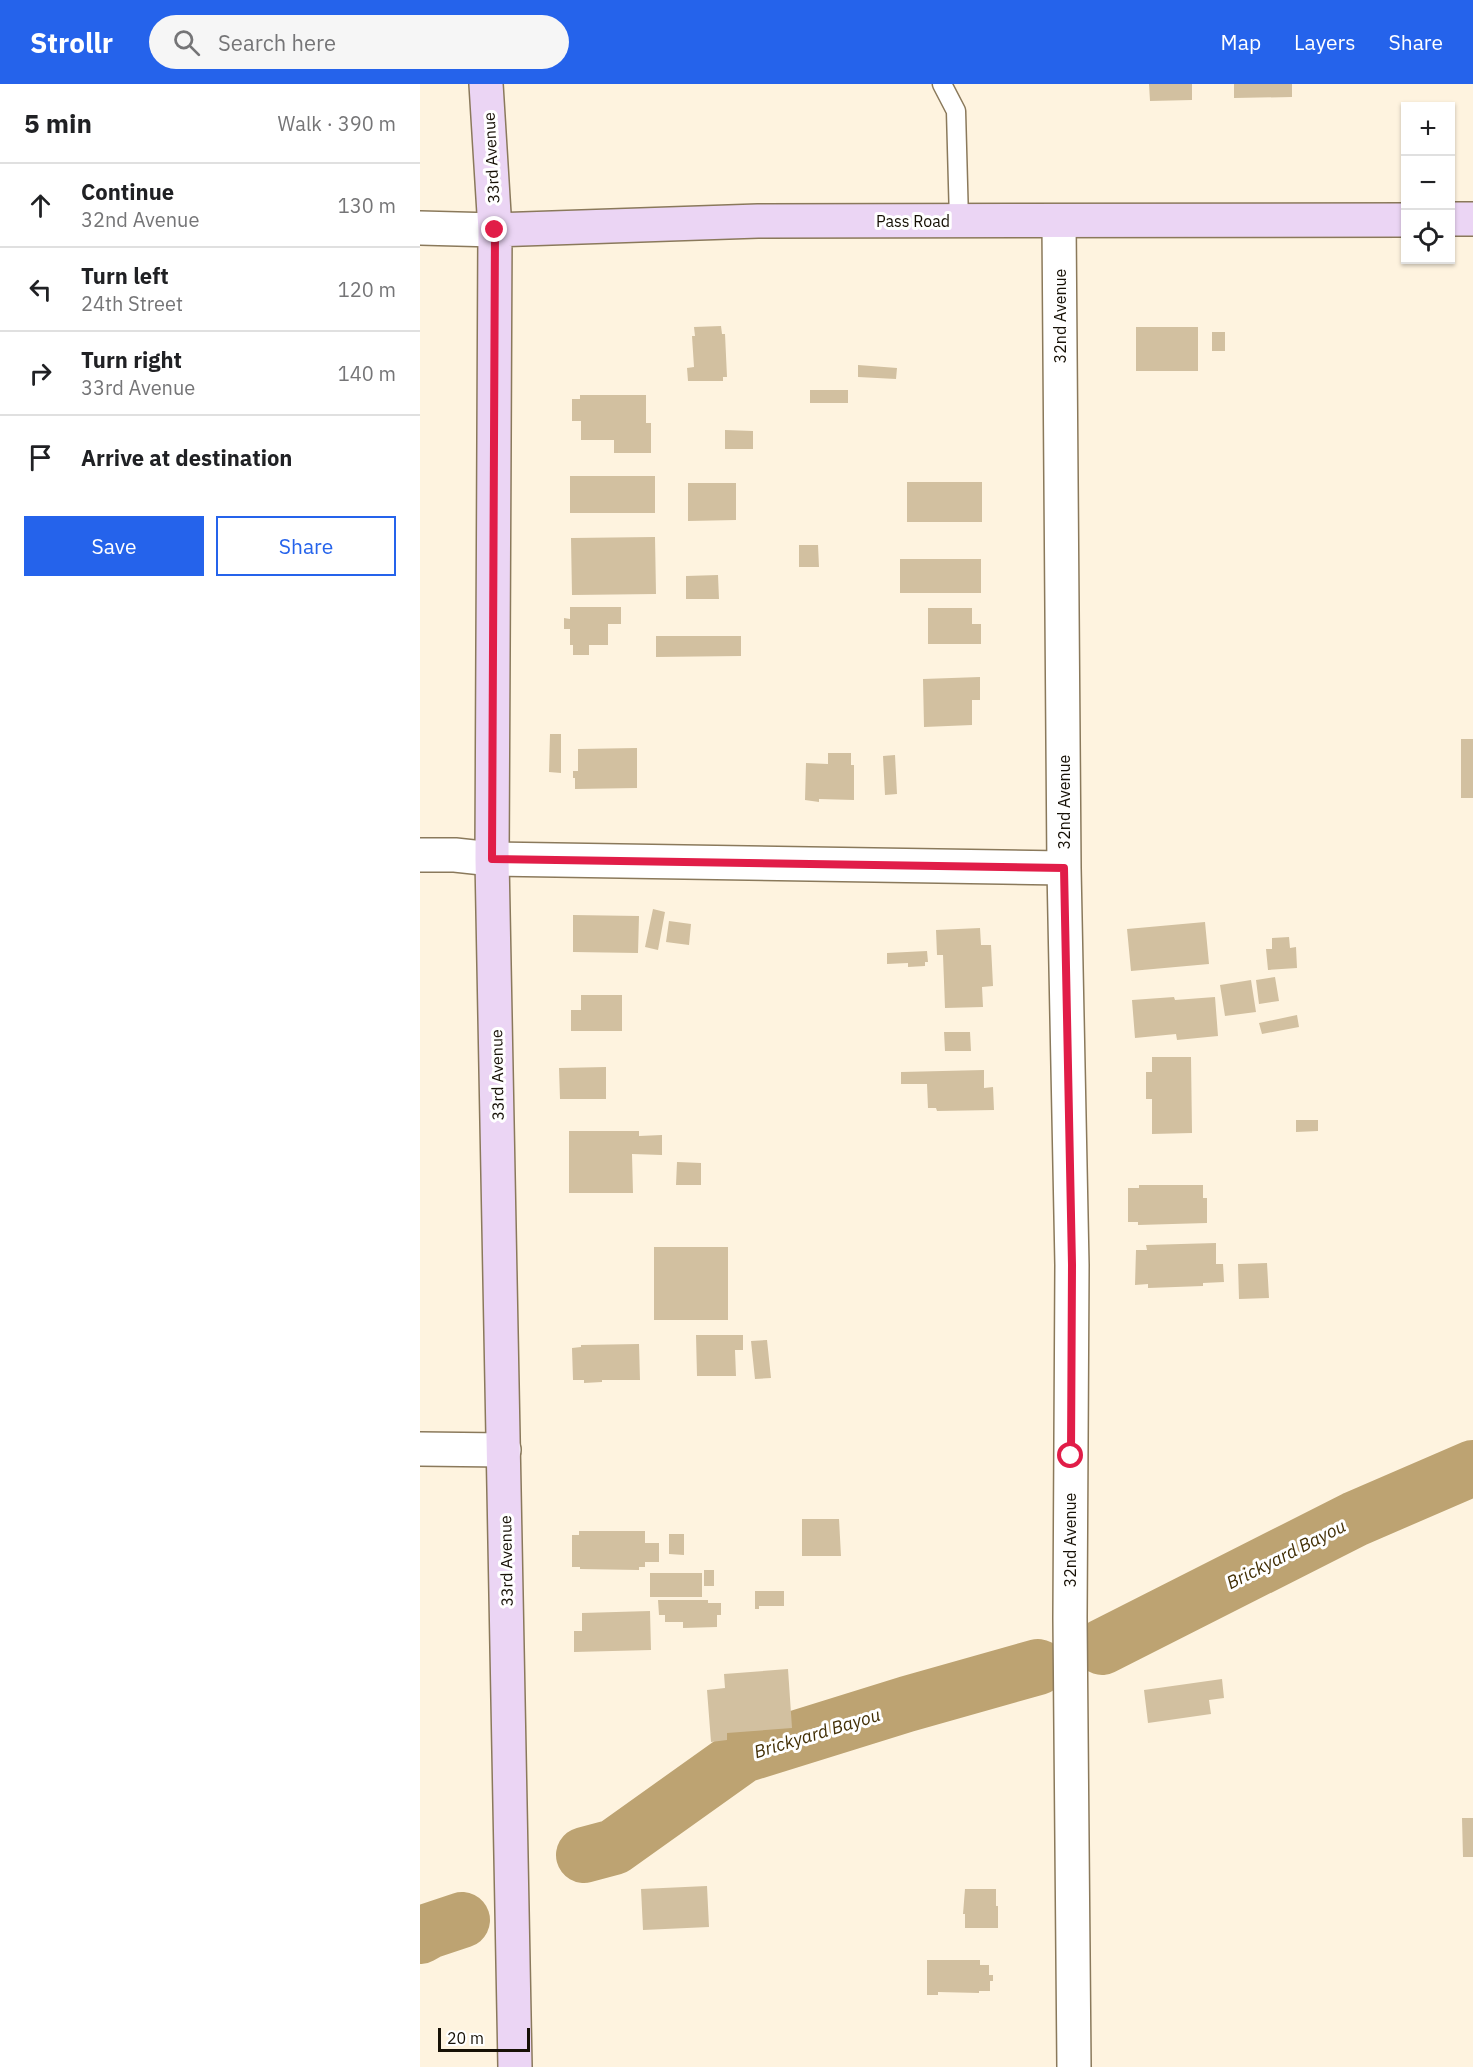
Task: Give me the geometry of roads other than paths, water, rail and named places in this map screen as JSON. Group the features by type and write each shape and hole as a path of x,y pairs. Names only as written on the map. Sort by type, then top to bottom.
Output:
{"street":[{"name":"33rd Avenue","path":"486,84 495,230 492,859 515,2067"},
{"path":"1455,219 1473,219"},
{"name":"Pass Road","path":"420,228 495,230 758,221 1401,220"},
{"name":"32nd Avenue","path":"1059,221 1064,868 1072,1265 1070,1618 1074,2067"},
{"path":"420,855 454,855 492,859 1064,868"},
{"path":"420,1449 504,1450"}],"lane":[{"path":"942,84 956,111 959,221"}],"waterway":[{"name":"Brickyard Bayou","path":"1102,1647 1355,1519 1473,1468"},
{"name":"Brickyard Bayou","path":"584,1855 614,1847 743,1755 907,1704 1038,1667"},
{"name":"Brickyard Bayou","path":"420,1936 462,1920"}]}
